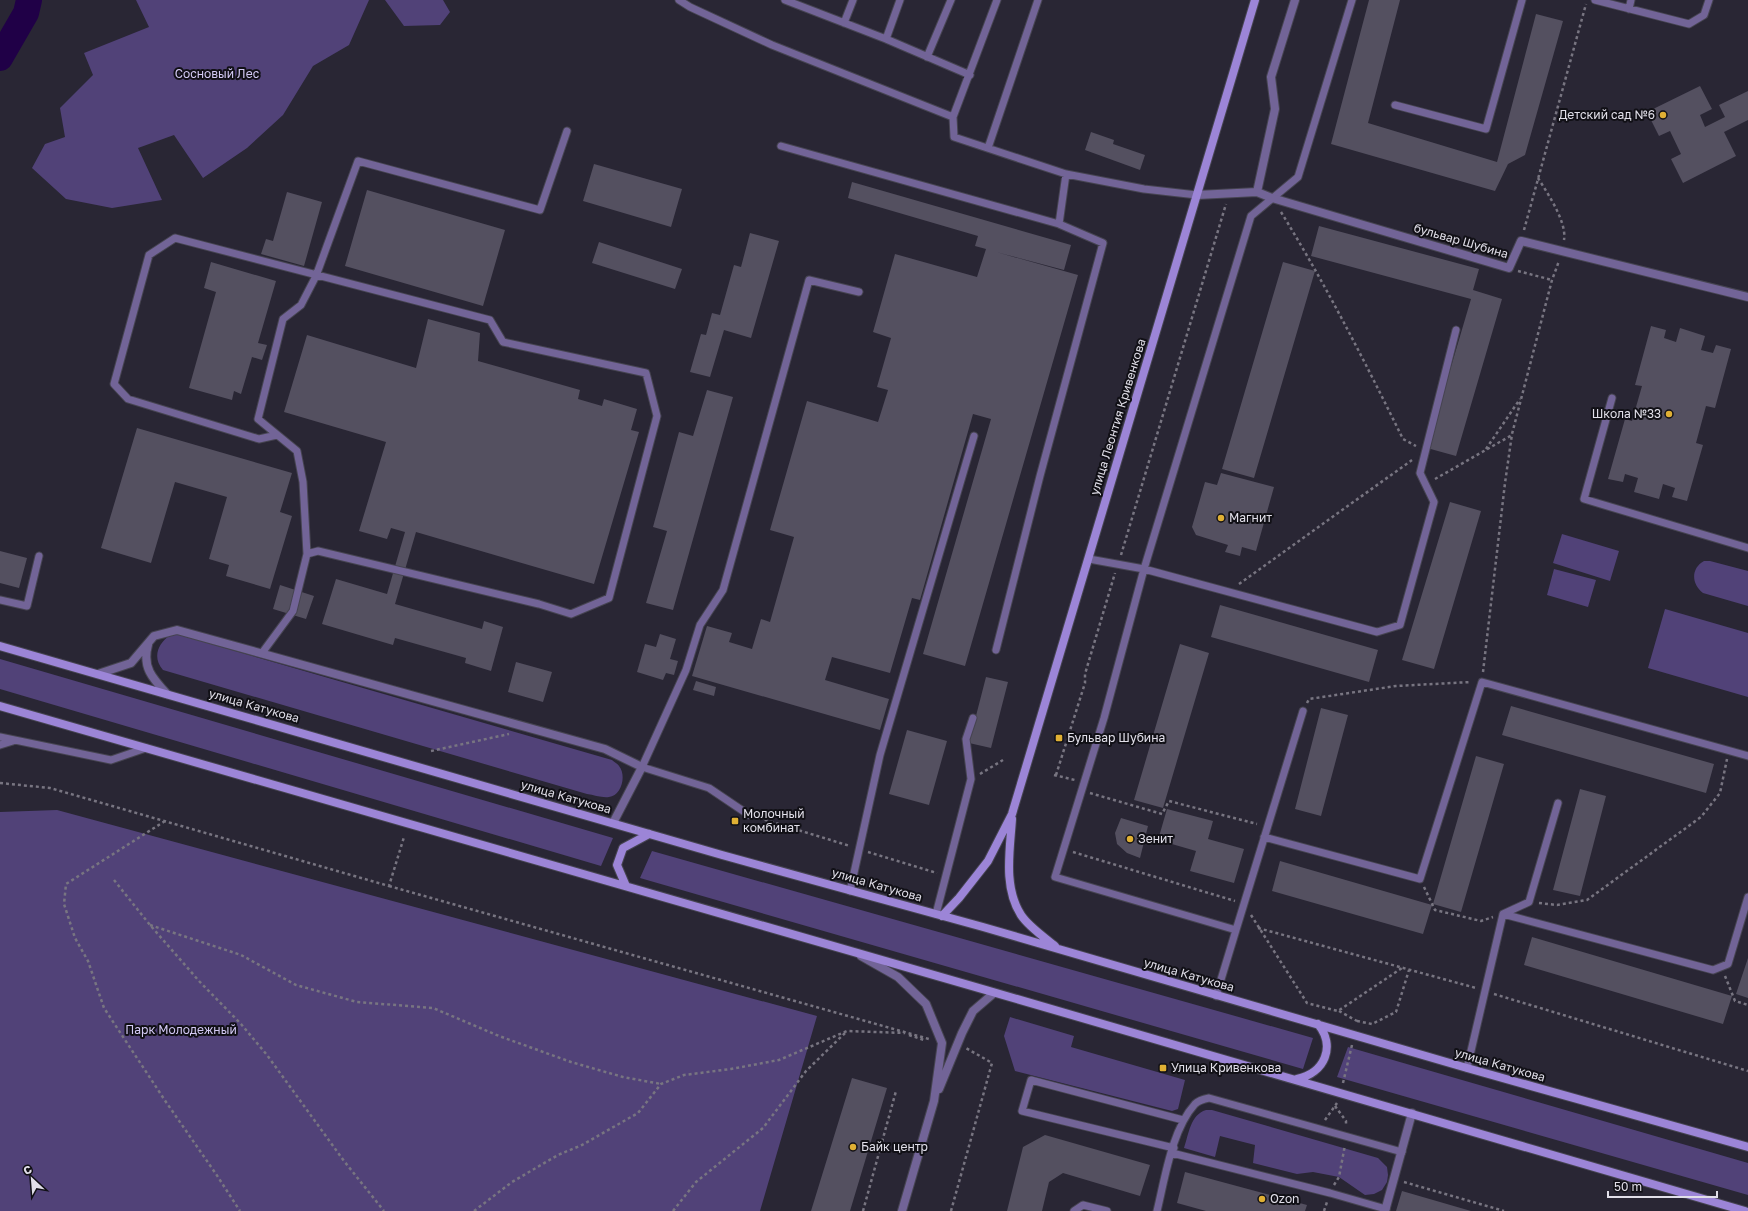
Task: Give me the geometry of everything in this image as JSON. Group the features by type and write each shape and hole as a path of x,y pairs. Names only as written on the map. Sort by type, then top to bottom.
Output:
{"main road":[{"name":"улица Леонтия Кривенкова","path":"1248,26 1252,0"},
{"name":"улица Леонтия Кривенкова","path":"1012,814 1255,0"},
{"name":"улица Катукова","path":"0,646 649,834 1060,949 1216,996 1748,1147"},
{"path":"0,706 1297,1079 1745,1211"},
{"path":"939,915 960,898 988,861 1012,814"},
{"path":"1012,814 1008,868 1011,895 1021,916 1041,935 1060,949"},
{"path":"626,886 617,865 623,848 649,834"},
{"path":"1297,1079 1303,1078 1314,1072 1323,1062 1327,1050 1326,1038 1323,1030 1318,1024"}],"street":[{"path":"1257,192 1275,110 1271,77 1295,0"},
{"name":"бульвар Шубина","path":"1197,195 1257,192 1272,198 1509,268 1521,241 1748,297"},
{"path":"98,674 131,663 154,636 177,630 605,749 642,767 613,823"},
{"path":"154,636 147,645 145,658 148,670 154,680 167,694"},
{"path":"855,952 898,976 926,1004 942,1043 934,1101"},
{"path":"902,1211 934,1101 958,1043 973,1012 994,993"},
{"path":"1386,1210 1412,1113"}],"lane":[{"path":"680,0 690,7 772,45 953,117"},
{"path":"785,0 804,3 844,23 886,39 970,75"},
{"path":"844,23 853,0"},
{"path":"886,39 900,0"},
{"path":"927,57 951,0"},
{"path":"997,0 953,117 954,137 1066,174 1144,189 1197,195"},
{"path":"988,148 1038,0"},
{"path":"1236,930 1055,877 1080,790 1104,718 1144,568 1251,216 1298,177 1352,0"},
{"path":"1395,105 1486,129 1522,0"},
{"path":"1595,0 1689,24 1704,15 1709,0"},
{"path":"1629,8 1631,0"},
{"path":"262,653 292,611 307,554 303,482 297,451 258,419 283,318 301,305 316,276 358,162 540,210 567,131"},
{"path":"781,146 1059,224 1103,242 1040,476 996,650"},
{"path":"1059,224 1066,174"},
{"path":"278,435 260,439 128,399 114,384 149,255 175,238 316,276 490,320 503,342 646,373 657,416 609,598 572,614 539,604 318,551 307,554"},
{"path":"749,815 709,788 642,767 686,670 700,625 723,590 809,280 860,292"},
{"path":"1089,558 1144,568 1377,632 1400,625 1434,502 1420,473 1456,330"},
{"path":"1612,398 1584,499 1748,548"},
{"path":"850,891 880,755 974,436"},
{"path":"0,600 26,606 39,556"},
{"path":"1264,837 1420,878 1482,682 1748,756"},
{"path":"1216,996 1303,711"},
{"path":"939,915 946,876 971,779 966,739 973,718"},
{"path":"0,737 111,760 146,748"},
{"path":"0,745 15,741"},
{"path":"1503,914 1529,902 1558,803"},
{"path":"1503,914 1713,970 1728,964 1748,897"},
{"path":"1467,1068 1503,914"},
{"path":"1183,1120 1030,1080 1022,1111 1173,1150 1386,1210"},
{"path":"1157,1211 1173,1150 1183,1120 1196,1103 1209,1098 1402,1152"},
{"path":"1074,1211 1083,1205 1107,1211"}],"path":[{"path":"1521,241 1587,0"},
{"path":"1303,711 1310,699 1396,686 1482,682 1512,434 1552,280 1562,251 1565,234 1554,205 1538,178"},
{"path":"1083,782 1055,775 1085,683 1085,674 1229,194"},
{"path":"1229,592 1426,451 1403,439 1342,317 1308,256 1272,198"},
{"path":"1509,268 1552,280"},
{"path":"1484,451 1521,397"},
{"path":"1426,484 1512,434"},
{"path":"431,751 532,728"},
{"path":"1529,902 1557,905 1587,900 1701,817 1720,794 1729,751"},
{"path":"971,779 1003,760"},
{"path":"0,783 50,788 942,1043"},
{"path":"1080,790 1162,814 1169,801 1268,827"},
{"path":"749,815 855,848"},
{"path":"165,821 66,884 64,904 75,938 88,961 104,1008 240,1211"},
{"path":"390,886 404,838"},
{"path":"1064,849 1244,904 1307,1003 1338,1011 1357,1021 1372,1024 1396,1012 1409,970"},
{"path":"862,850 946,876"},
{"path":"1420,878 1435,910 1481,921 1503,914"},
{"path":"114,880 150,925 199,981 241,1024 267,1055 344,1161 384,1211"},
{"path":"150,925 241,955 296,985 357,1002 433,1008 499,1036 570,1062 623,1077 661,1084"},
{"path":"1258,928 1485,991 1748,1071"},
{"path":"1722,967 1735,1001 1748,1005"},
{"path":"1338,1011 1402,968"},
{"path":"1319,1129 1335,1106 1340,1092 1357,1021"},
{"path":"673,1211 696,1182 763,1128 806,1071 847,1031"},
{"path":"474,1211 512,1182 558,1155 582,1145 638,1113 661,1084 684,1074 731,1069 779,1060 847,1031 904,1033 924,1040"},
{"path":"951,1211 992,1063 958,1043"},
{"path":"863,1211 896,1090"},
{"path":"1324,1211 1330,1193 1339,1177 1346,1136 1346,1121 1335,1106"},
{"path":"1394,1180 1504,1211"}],"green space":[{"name":"Сосновый Лес","path":"136,0 369,0 349,45 313,66 283,115 247,148 203,178 174,135 138,148 162,200 112,208 66,199 32,168 45,144 65,137 60,108 93,75 84,53 149,27"},
{"path":"385,0 443,0 450,12 440,25 404,26"},
{"path":"1562,534 1619,551 1610,581 1553,563"},
{"path":"1704,561 1710,561 1748,571 1748,606 1703,593 1699,589 1696,585 1694,576 1697,568"},
{"path":"1554,569 1596,580 1588,607 1547,595"},
{"path":"1665,609 1748,633 1748,697 1648,668"},
{"path":"170,635 180,635 612,760 621,770 623,780 622,785 613,796 601,797 587,794 163,670 158,660 158,651 162,642"},
{"path":"0,659 613,838 601,866 0,689"},
{"name":"Парк Молодежный","path":"57,810 817,1016 760,1211 0,1211 0,812"},
{"path":"652,851 1313,1038 1303,1069 640,878"},
{"path":"1010,1017 1074,1036 1071,1047 1185,1080 1178,1109 1172,1111 1015,1071 1004,1036"},
{"path":"1348,1047 1748,1163 1748,1195 1337,1077"},
{"path":"1212,1110 1378,1158 1387,1167 1387,1182 1382,1190 1374,1194 1365,1195 1339,1177 1313,1172 1297,1174 1253,1163 1255,1145 1220,1136 1215,1157 1184,1148 1193,1121 1201,1112"}],"building":[{"path":"1369,0 1400,0 1368,123 1497,162 1536,14 1563,21 1525,155 1508,164 1495,191 1331,144"},
{"path":"1700,86 1712,109 1700,115 1705,127 1725,117 1719,105 1748,91 1748,120 1724,132 1736,156 1683,183 1671,159 1681,154 1670,131 1659,136 1647,112"},
{"path":"1091,132 1114,140 1113,144 1145,155 1140,170 1085,150"},
{"path":"594,164 682,189 671,227 583,201"},
{"path":"852,182 1071,245 1064,270 996,252 1078,275 965,666 923,654 991,419 973,414 920,600 912,598 890,673 832,657 825,680 889,699 880,730 692,676 707,626 732,633 729,642 752,649 761,619 770,622 794,537 770,530 807,401 878,422 888,390 877,387 891,338 873,332 895,254 977,277 986,249 975,246 978,236 848,198"},
{"path":"367,190 505,230 483,306 345,266"},
{"path":"287,192 322,202 304,266 261,254 266,239 273,241"},
{"path":"1319,226 1479,269 1473,290 1502,299 1456,456 1427,448 1471,299 1311,256"},
{"path":"750,233 779,241 751,338 724,330 710,377 690,372 701,334 706,335 712,313 720,315 734,265 741,267"},
{"path":"599,242 682,269 675,289 592,263"},
{"path":"211,262 276,281 258,343 267,345 262,360 252,357 241,394 234,391 232,400 189,388 216,292 204,288"},
{"path":"1283,262 1315,271 1254,478 1222,469"},
{"path":"428,319 480,333 478,361 580,390 578,399 602,406 604,399 637,409 631,430 639,432 594,584 416,532 395,604 482,629 484,621 503,627 491,671 465,663 466,658 395,638 393,645 322,624 336,579 387,594 405,532 391,528 387,539 359,531 386,442 284,412 307,335 416,368"},
{"name":"Школа №33","path":"1651,326 1666,330 1664,338 1676,342 1680,328 1705,336 1701,350 1713,353 1716,345 1731,349 1715,408 1706,406 1696,443 1703,445 1687,501 1672,497 1675,488 1663,484 1659,499 1634,492 1638,478 1625,474 1623,482 1608,479 1625,419 1632,421 1642,386 1635,385"},
{"path":"707,390 733,397 673,610 646,603 667,531 653,527 679,432 693,436"},
{"path":"137,428 292,473 280,512 292,516 270,589 226,576 229,565 209,559 227,497 175,482 151,563 101,548"},
{"path":"1221,473 1274,487 1256,551 1242,547 1240,556 1225,552 1228,545 1196,535 1192,527 1205,482 1217,485"},
{"path":"1450,502 1481,511 1434,669 1402,660"},
{"path":"0,551 27,558 19,588 0,583"},
{"path":"280,585 314,596 306,619 273,609"},
{"path":"1220,605 1378,650 1369,682 1211,637"},
{"path":"660,634 676,639 670,659 678,661 674,675 666,673 663,680 637,672 645,644 656,647"},
{"path":"1180,644 1209,653 1163,808 1134,800"},
{"path":"516,662 552,672 543,702 508,692"},
{"path":"986,677 1008,682 991,748 969,743"},
{"path":"696,681 716,687 714,696 693,690"},
{"path":"1511,706 1714,764 1706,793 1502,735"},
{"path":"1321,708 1348,715 1321,816 1295,809"},
{"path":"907,730 947,741 929,805 889,794"},
{"path":"1476,756 1504,764 1461,912 1433,904"},
{"path":"1580,789 1606,796 1580,896 1553,890"},
{"path":"1167,809 1213,821 1208,839 1244,849 1234,883 1190,871 1196,851 1158,840"},
{"name":"Зенит","path":"1121,818 1148,826 1140,858 1127,853 1117,844 1115,833"},
{"path":"1280,861 1432,905 1423,934 1272,891"},
{"path":"1532,937 1732,996 1723,1024 1524,965"},
{"path":"1748,958 1748,998 1736,994"},
{"path":"852,1078 887,1088 850,1211 811,1211"},
{"path":"1045,1135 1150,1165 1140,1196 1063,1173 1049,1182 1042,1211 1007,1211 1023,1147"},
{"path":"1185,1172 1307,1205 1305,1211 1206,1211 1177,1203"},
{"path":"1402,1191 1471,1211 1396,1211"}],"waterway":[{"path":"0,58 26,13 29,0"}],"place":[{"name":"Детский сад №6","path":"1663,115"},
{"name":"Школа №33","path":"1669,414"},
{"name":"Магнит","path":"1221,518"},
{"name":"Бульвар Шубина","path":"1059,738"},
{"name":"Молочный комбинат","path":"735,821"},
{"name":"Зенит","path":"1130,839"},
{"name":"Улица Кривенкова","path":"1163,1068"},
{"name":"Байк центр","path":"853,1147"},
{"name":"Ozon","path":"1262,1199"}]}
